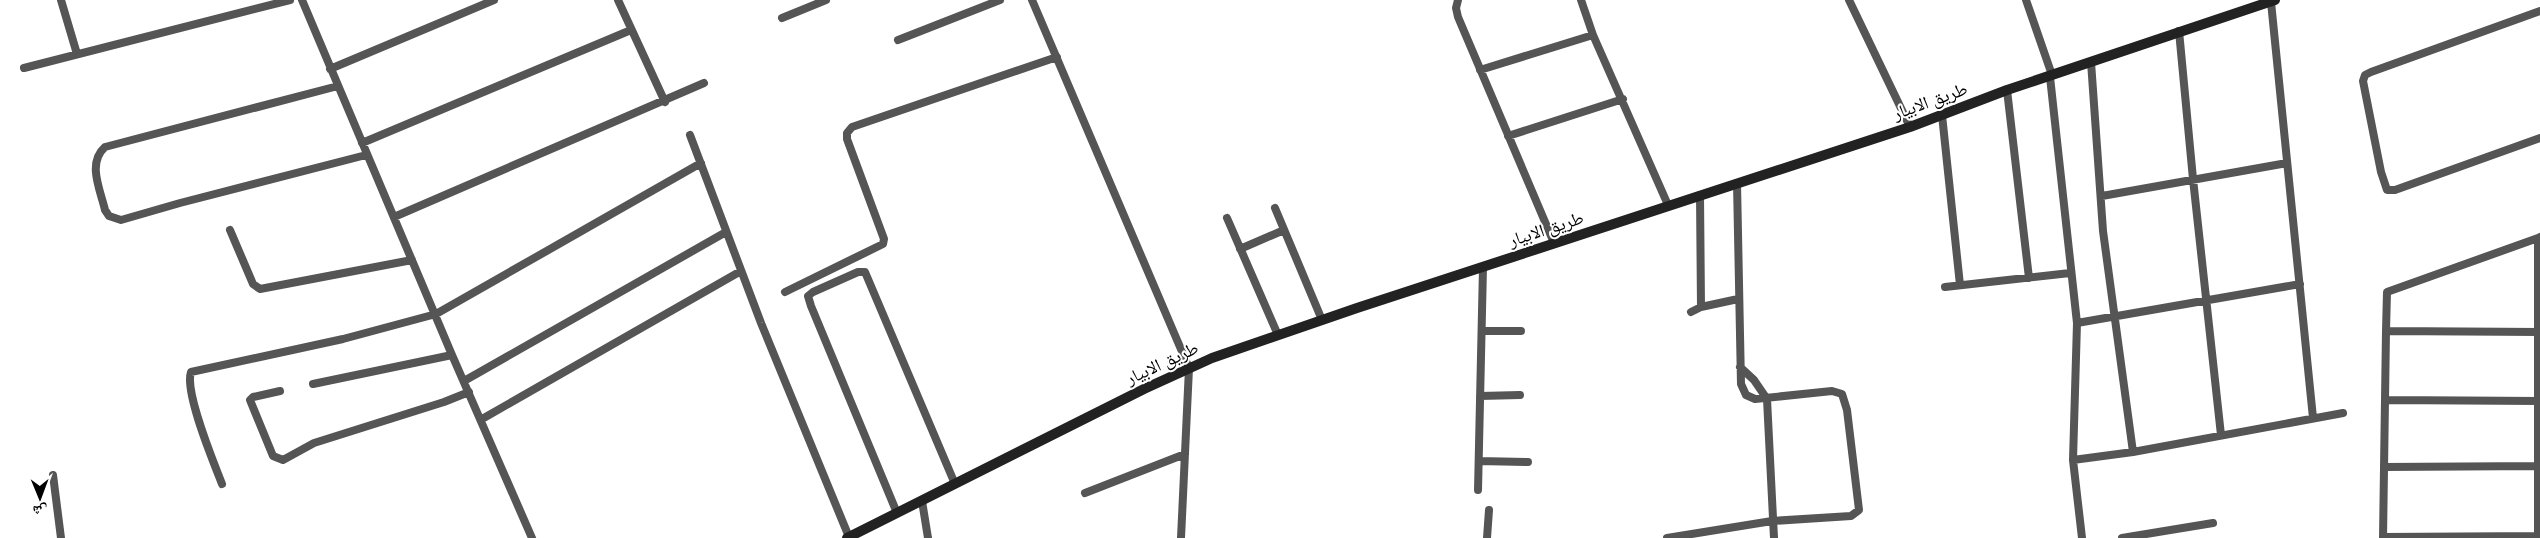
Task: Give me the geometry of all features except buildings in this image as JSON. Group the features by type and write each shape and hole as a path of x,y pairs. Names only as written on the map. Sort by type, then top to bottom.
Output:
{"main road":[{"name":"طريق الابيار","path":"848,537 1189,368 1322,320 1910,126 2007,90 2179,31 2274,1"}],"street":[{"path":"62,0 76,54"},
{"path":"24,68 290,0"},
{"path":"302,0 366,156 436,314 452,355 482,419 532,538"},
{"path":"330,68 494,0"},
{"path":"618,0 665,102"},
{"path":"782,18 826,0"},
{"path":"898,40 1000,0"},
{"path":"1032,0 1189,368 1181,538"},
{"path":"1458,0 1456,8 1458,18 1554,243"},
{"path":"1581,0 1593,35 1623,99 1668,205"},
{"path":"1849,0 1910,126"},
{"path":"2026,0 2051,76 2070,273 2077,323 2073,460 2082,538"},
{"path":"2274,1 2287,163 2313,418"},
{"path":"2540,11 2371,72 2364,75 2363,80 2381,172 2387,190 2395,190 2540,138"},
{"path":"362,143 631,30"},
{"path":"2179,31 2221,435"},
{"path":"1480,70 1593,35"},
{"path":"785,292 883,244 884,240 847,139 847,133 852,127 1056,57"},
{"path":"2092,62 2103,230 2133,452"},
{"path":"394,217 665,102 704,83"},
{"path":"338,86 105,147 99,153 95,167 105,210 109,216 121,220 366,156"},
{"path":"2007,90 2029,278"},
{"path":"1508,136 1623,99"},
{"path":"1942,115 1960,285"},
{"path":"690,136 741,271 848,537"},
{"path":"222,484 200,425 190,381 191,372 343,339 436,314 701,163"},
{"path":"2102,196 2193,178 2287,163"},
{"path":"1667,538 1706,535 1772,521 1851,516 1860,510 1847,410 1842,394 1832,391 1754,399 1746,395 1741,384 1737,183"},
{"path":"1700,194 1701,307"},
{"path":"1275,208 1322,320"},
{"path":"1227,218 1278,335"},
{"path":"230,230 253,284 260,289 412,260"},
{"path":"1240,249 1284,230"},
{"path":"464,381 726,232"},
{"path":"2539,238 2539,537 2383,538 2387,292 2539,238"},
{"path":"1478,490 1483,266"},
{"path":"482,419 741,271"},
{"path":"897,513 811,306 808,296 813,292 858,272 865,272 955,484"},
{"path":"1945,286 2070,273"},
{"path":"2077,323 2300,284"},
{"path":"1691,312 1701,307 1738,299"},
{"path":"1482,331 1521,331"},
{"path":"2386,331 2540,332"},
{"path":"313,384 452,355"},
{"path":"1740,367 1754,380 1767,399 1774,538"},
{"path":"280,391 253,397 250,400 273,456 282,460 314,443 434,406 469,392"},
{"path":"1480,396 1520,396"},
{"path":"2385,400 2539,401"},
{"path":"2073,460 2133,452 2343,413"},
{"path":"1085,492 1185,454"},
{"path":"1479,461 1528,462"},
{"path":"2384,467 2539,466"},
{"path":"54,475 61,538"},
{"path":"922,501 928,538"},
{"path":"1487,538 1489,510"},
{"path":"2122,538 2213,523"}]}
